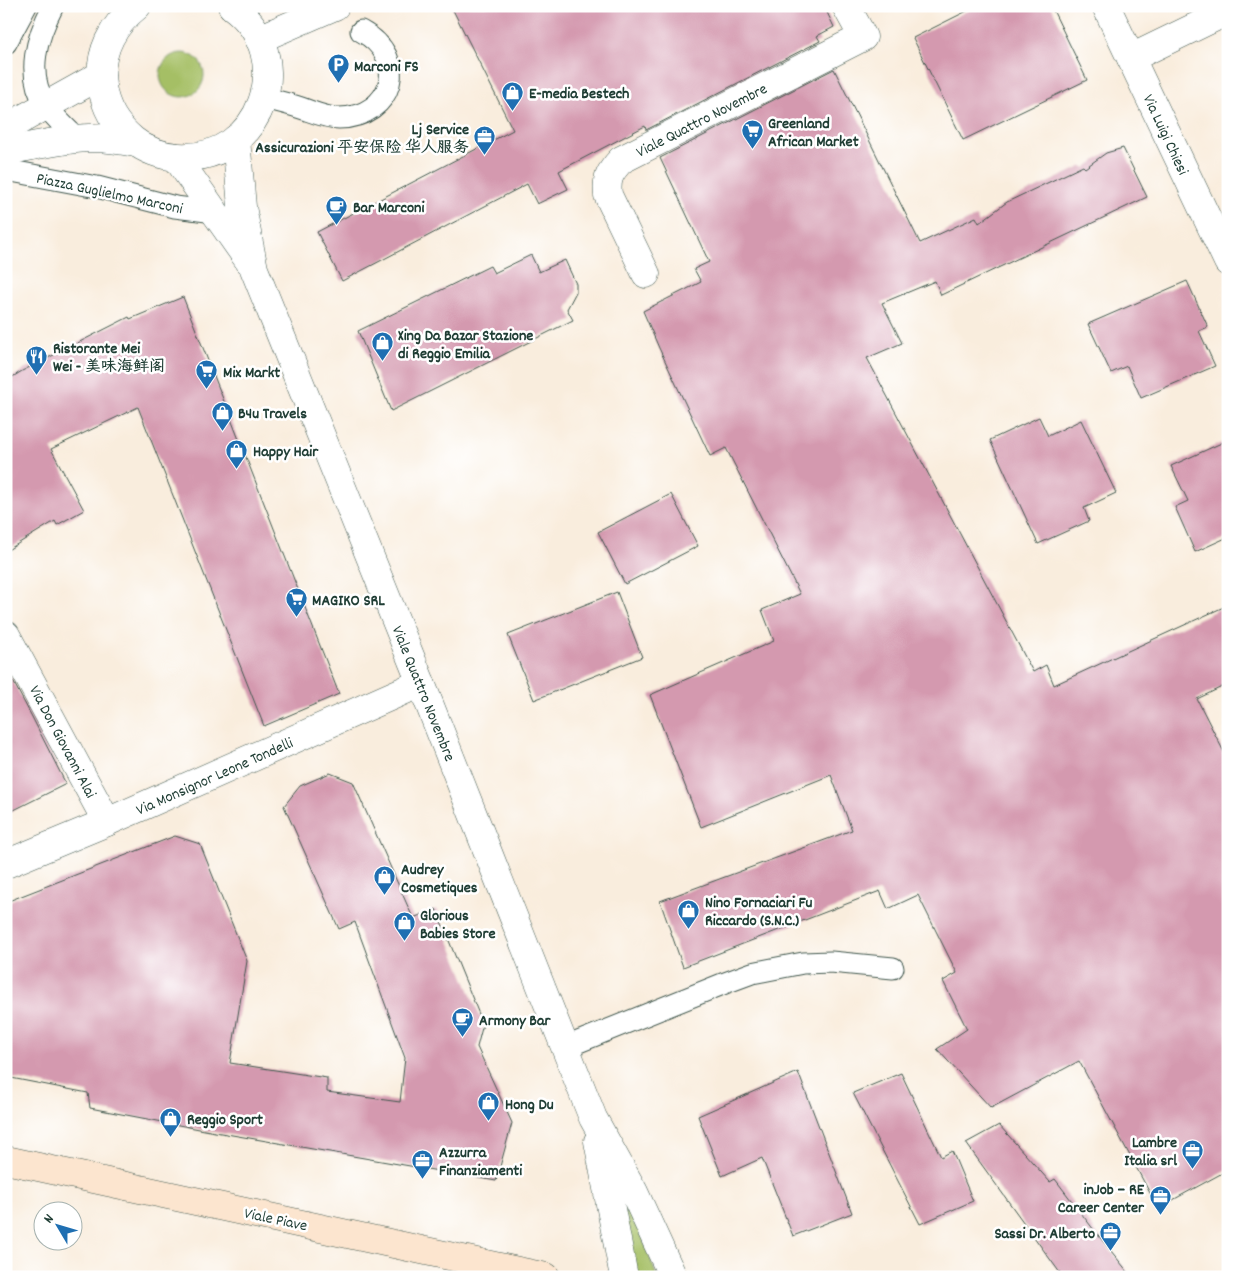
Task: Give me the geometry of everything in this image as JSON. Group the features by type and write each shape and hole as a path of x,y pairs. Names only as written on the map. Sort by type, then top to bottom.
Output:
{"main road":[{"name":"Viale Piave","path":"6,1160 546,1277"}],"street":[{"path":"6,128 46,105 102,65 113,31 120,21 137,6"},
{"path":"260,39 297,14 335,6"},
{"name":"Viale Quattro Novembre","path":"646,274 608,195 608,176 621,160 863,37 846,6"},
{"name":"Via Luigi Chiesi","path":"1106,6 1228,262"},
{"name":"Piazza Guglielmo Marconi","path":"6,151 77,139 119,140 136,143 164,156 176,157 197,157 226,146 248,128 257,114 267,88 266,58 260,39 251,24 236,8"},
{"path":"1131,58 1228,11"},
{"name":"Piazza Guglielmo Marconi","path":"102,65 105,101 117,124 136,143"},
{"path":"236,139 242,207 254,269"},
{"name":"Piazza Guglielmo Marconi","path":"176,157 254,269"},
{"name":"Viale Quattro Novembre","path":"254,269 421,683 593,1118 634,1192 673,1277"},
{"name":"Via Don Giovanni Alai","path":"6,635 107,822"},
{"name":"Via Monsignor Leone Tondelli","path":"6,864 107,822 421,683"},
{"name":"Viale Quattro Novembre","path":"593,1118 624,1277"}],"lane":[{"path":"6,43 26,6"},
{"path":"53,6 40,35 34,70 46,105 77,139"},
{"path":"102,65 97,47 98,36 102,26 116,6"},
{"path":"264,98 337,118 359,115 374,107 384,96 387,89 390,77 390,64 384,51 374,39 360,31"},
{"name":"Piazza Guglielmo Marconi","path":"6,170 98,187 175,207 215,212"},
{"path":"566,1048 725,982 752,973 803,963 831,962 893,968"}],"green space":[{"path":"186,53 198,59 203,66 203,84 198,91 191,96 178,97 170,94 163,87 160,71 163,63 170,56"},
{"path":"608,1164 630,1201 657,1277 634,1277"}],"building":[{"path":"451,6 824,6 834,27 817,36 820,41 646,130 645,126 559,171 568,189 537,204 527,184 342,281 317,232 513,130"},
{"path":"977,6 1051,6 1087,80 963,140 913,38"},
{"path":"834,69 920,243 976,217 979,223 1007,202 1083,166 1085,168 1106,153 1123,148 1147,197 941,295 935,281 882,303 902,343 867,358 1033,672 1046,665 1054,685 1228,605 1228,684 1197,699 1228,760 1228,1170 1158,1208 1079,1061 991,1108 937,1049 967,1029 943,981 957,973 918,895 888,909 880,891 683,967 660,901 852,830 831,775 701,827 650,695 774,641 762,610 800,594 726,448 710,456 643,311 701,282 694,269 709,262 660,158"},
{"path":"531,255 539,272 565,260 576,284 576,292 567,309 573,320 391,411 358,331 490,266 494,273"},
{"path":"1187,281 1208,327 1199,331 1215,366 1141,398 1127,366 1111,373 1088,324"},
{"path":"183,297 339,694 264,726 138,407 51,449 84,510 57,525 55,521 6,551 6,381 129,317 130,319"},
{"path":"1039,417 1048,436 1081,420 1116,493 1084,508 1089,521 1038,544 990,440"},
{"path":"1228,440 1228,537 1195,552 1175,507 1188,501 1171,466"},
{"path":"671,494 698,546 625,584 598,532"},
{"path":"617,592 642,657 534,700 508,635"},
{"path":"6,668 66,784 6,814"},
{"path":"330,773 353,782 413,918 436,909 483,1024 477,1047 512,1123 496,1181 215,1132 90,1108 88,1093 6,1077 6,902 175,836 200,844 247,961 230,1063 327,1078 327,1092 400,1102 405,1058 355,922 339,929 284,806 300,786"},
{"path":"798,1072 852,1213 793,1236 762,1158 722,1176 698,1116"},
{"path":"901,1073 941,1157 952,1151 973,1201 920,1224 853,1093"},
{"path":"999,1125 1050,1182 1055,1179 1132,1277 1063,1277 966,1143"}],"place":[{"name":"Marconi FS","path":"338,84"},
{"name":"E-media Bestech","path":"513,111"},
{"name":"Greenland African Market","path":"752,150"},
{"name":"Lj Service Assicurazioni 平安保险 华人服务","path":"485,156"},
{"name":"Bar Marconi","path":"337,225"},
{"name":"Xing Da Bazar Stazione di Reggio Emilia","path":"382,362"},
{"name":"Ristorante Mei Wei - 美味海鲜阁","path":"37,375"},
{"name":"Mix Markt","path":"207,390"},
{"name":"B4u Travels","path":"222,431"},
{"name":"Happy Hair","path":"237,469"},
{"name":"MAGIKO SRL","path":"296,618"},
{"name":"Audrey Cosmetiques","path":"385,896"},
{"name":"Nino Fornaciari Fu Riccardo (S.N.C.)","path":"689,929"},
{"name":"Glorious Babies Store","path":"404,942"},
{"name":"Armony Bar","path":"463,1038"},
{"name":"Hong Du","path":"489,1122"},
{"name":"Reggio Sport","path":"171,1137"},
{"name":"Lambre Italia srl","path":"1193,1169"},
{"name":"Azzurra Finanziamenti","path":"423,1179"},
{"name":"inJob – RE Career Center","path":"1160,1216"},
{"name":"Sassi Dr. Alberto","path":"1111,1251"}]}
